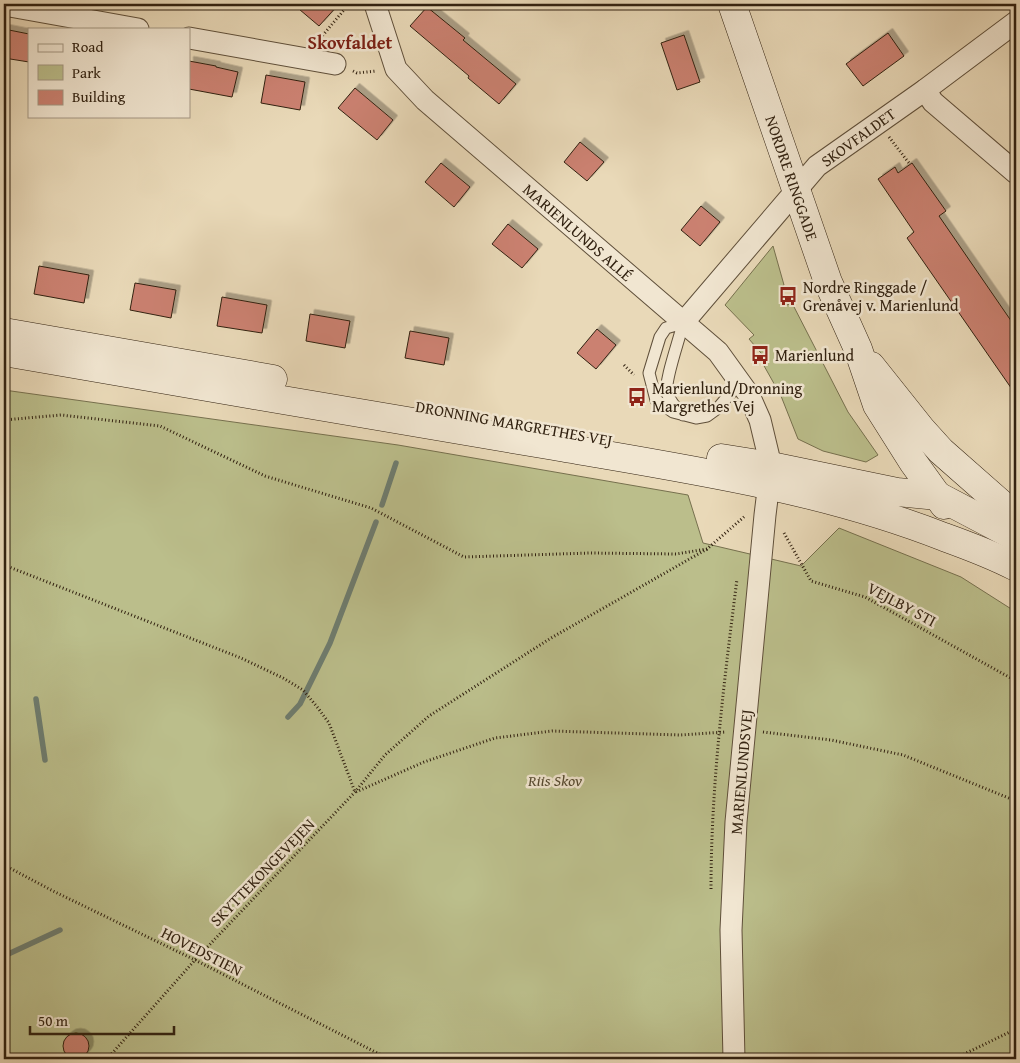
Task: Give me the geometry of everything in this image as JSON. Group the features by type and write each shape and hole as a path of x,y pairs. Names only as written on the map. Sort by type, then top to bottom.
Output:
{"street":[{"name":"MARIENLUNDS ALLÉ","path":"375,4 396,68 425,100 718,352 756,408 770,475"},
{"name":"NORDRE RINGGADE","path":"732,4 828,282 858,349 877,405 913,462 960,524 976,541 1007,563"},
{"path":"4,5 132,28"},
{"name":"SKOVFALDET","path":"683,323 817,166 925,90 1016,22"},
{"path":"190,38 335,64"},
{"path":"925,90 933,102 1016,173"},
{"name":"DRONNING MARGRETHES VEJ","path":"4,332 592,437 770,475 809,494 859,507 918,527 1007,563"},
{"name":"NORDRE RINGGADE","path":"858,349 932,441 959,468 1016,517"},
{"name":"DRONNING MARGRETHES VEJ","path":"4,352 612,456 938,496 1016,537"},
{"path":"897,492 908,486 914,476 913,462"},
{"name":"MARIENLUNDSVEJ","path":"734,1059 731,930 736,822 749,731 770,475"}],"lane":[{"path":"683,415 673,405 667,391 670,368 680,340 683,323 666,328 660,337 649,373 656,400 672,412 683,415 696,418 707,416 718,408 740,382"}],"path":[{"path":"303,58 349,4"},
{"path":"335,64 357,73 396,68"},
{"path":"878,123 909,163"},
{"path":"624,365 639,379"},
{"path":"4,420 61,415 160,426 265,476 371,508 464,557 590,553 676,554 707,549"},
{"name":"SKYTTEKONGEVEJEN","path":"107,1059 195,960 355,792 385,755 429,716 551,638 707,549 750,513"},
{"name":"VEJLBY STI","path":"779,525 811,581 865,596 1016,681"},
{"path":"4,565 241,658 303,690 329,723 355,792 424,762 495,738 552,731 680,735 749,731 831,740 903,756 1016,801"},
{"name":"HOVEDSTIEN","path":"4,865 389,1059"},
{"path":"954,1059 1016,1029"}],"green space":[{"path":"773,246 784,285 781,287 787,305 792,303 848,412 878,455 866,462 823,451 798,439 781,396 763,364 767,360 749,339 754,335 725,305"},
{"name":"Riis Skov","path":"4,390 398,445 688,495 703,543 801,566 839,528 961,577 1016,612 1016,1059 4,1059"}],"building":[{"path":"293,4 339,4 319,26"},
{"path":"427,7 516,84 499,104 410,26"},
{"path":"4,29 28,34 28,62 4,58"},
{"path":"888,33 904,56 863,86 846,64"},
{"path":"684,35 700,82 677,90 661,43"},
{"path":"190,61 238,72 232,97 190,89"},
{"path":"266,75 305,82 300,110 261,103"},
{"path":"355,88 393,120 377,140 338,108"},
{"path":"580,142 604,162 587,181 564,162"},
{"path":"441,163 470,187 454,207 425,182"},
{"path":"912,163 946,211 939,216 1016,328 1016,395 907,238 914,232 878,179 895,167 898,173"},
{"path":"701,206 720,222 700,246 681,230"},
{"path":"508,224 538,249 522,268 492,244"},
{"path":"39,266 89,275 84,303 34,294"},
{"path":"135,283 176,290 171,318 130,310"},
{"path":"222,297 267,305 262,333 217,326"},
{"path":"310,314 350,321 345,348 306,341"},
{"path":"597,329 616,345 596,369 577,353"},
{"path":"410,331 449,338 444,365 405,358"},
{"path":"76,1033 85,1037 89,1046 85,1055 76,1059 67,1055 63,1046 67,1037"}],"waterway":[{"path":"382,505 396,463"},
{"path":"288,717 300,704 330,643 376,522"},
{"path":"36,699 45,760"},
{"path":"4,956 60,930"}],"place":[{"name":"Nordre Ringgade / Grenåvej v. Marienlund","path":"788,296"},
{"name":"Marienlund","path":"760,355"},
{"name":"Marienlund/Dronning Margrethes Vej","path":"637,397"}],"district":[{"name":"Skovfaldet","path":"350,43"}]}
